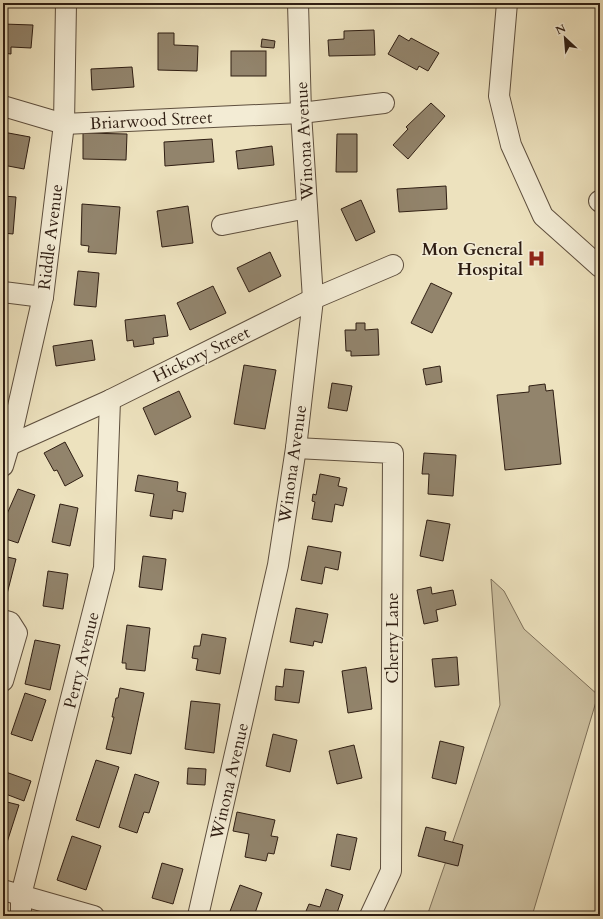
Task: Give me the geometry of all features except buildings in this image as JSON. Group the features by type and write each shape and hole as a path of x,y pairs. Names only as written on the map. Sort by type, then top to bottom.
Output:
{"street":[{"name":"Riddle Avenue","path":"3,466 6,447 43,297 64,124 66,3"},
{"name":"Winona Avenue","path":"198,916 278,565 296,448 312,299 301,113 298,3"},
{"path":"507,3 499,96 511,145 543,216 600,267"},
{"name":"Briarwood Street","path":"3,106 64,124 301,113 384,103"},
{"path":"222,226 307,208"},
{"name":"Hickory Street","path":"6,447 110,400 312,299 393,265"},
{"path":"3,292 43,297"},
{"name":"Perry Avenue","path":"21,916 12,892 104,568 110,400"},
{"name":"Cherry Lane","path":"296,448 393,453 391,871 370,916"},
{"path":"3,620 10,622 17,633 3,681"},
{"path":"12,892 94,916"}],"shaded area":[{"path":"491,579 504,591 524,629 598,695 532,916 427,916 500,705"}],"place":[{"name":"Mon General Hospital","path":"536,259"}]}
